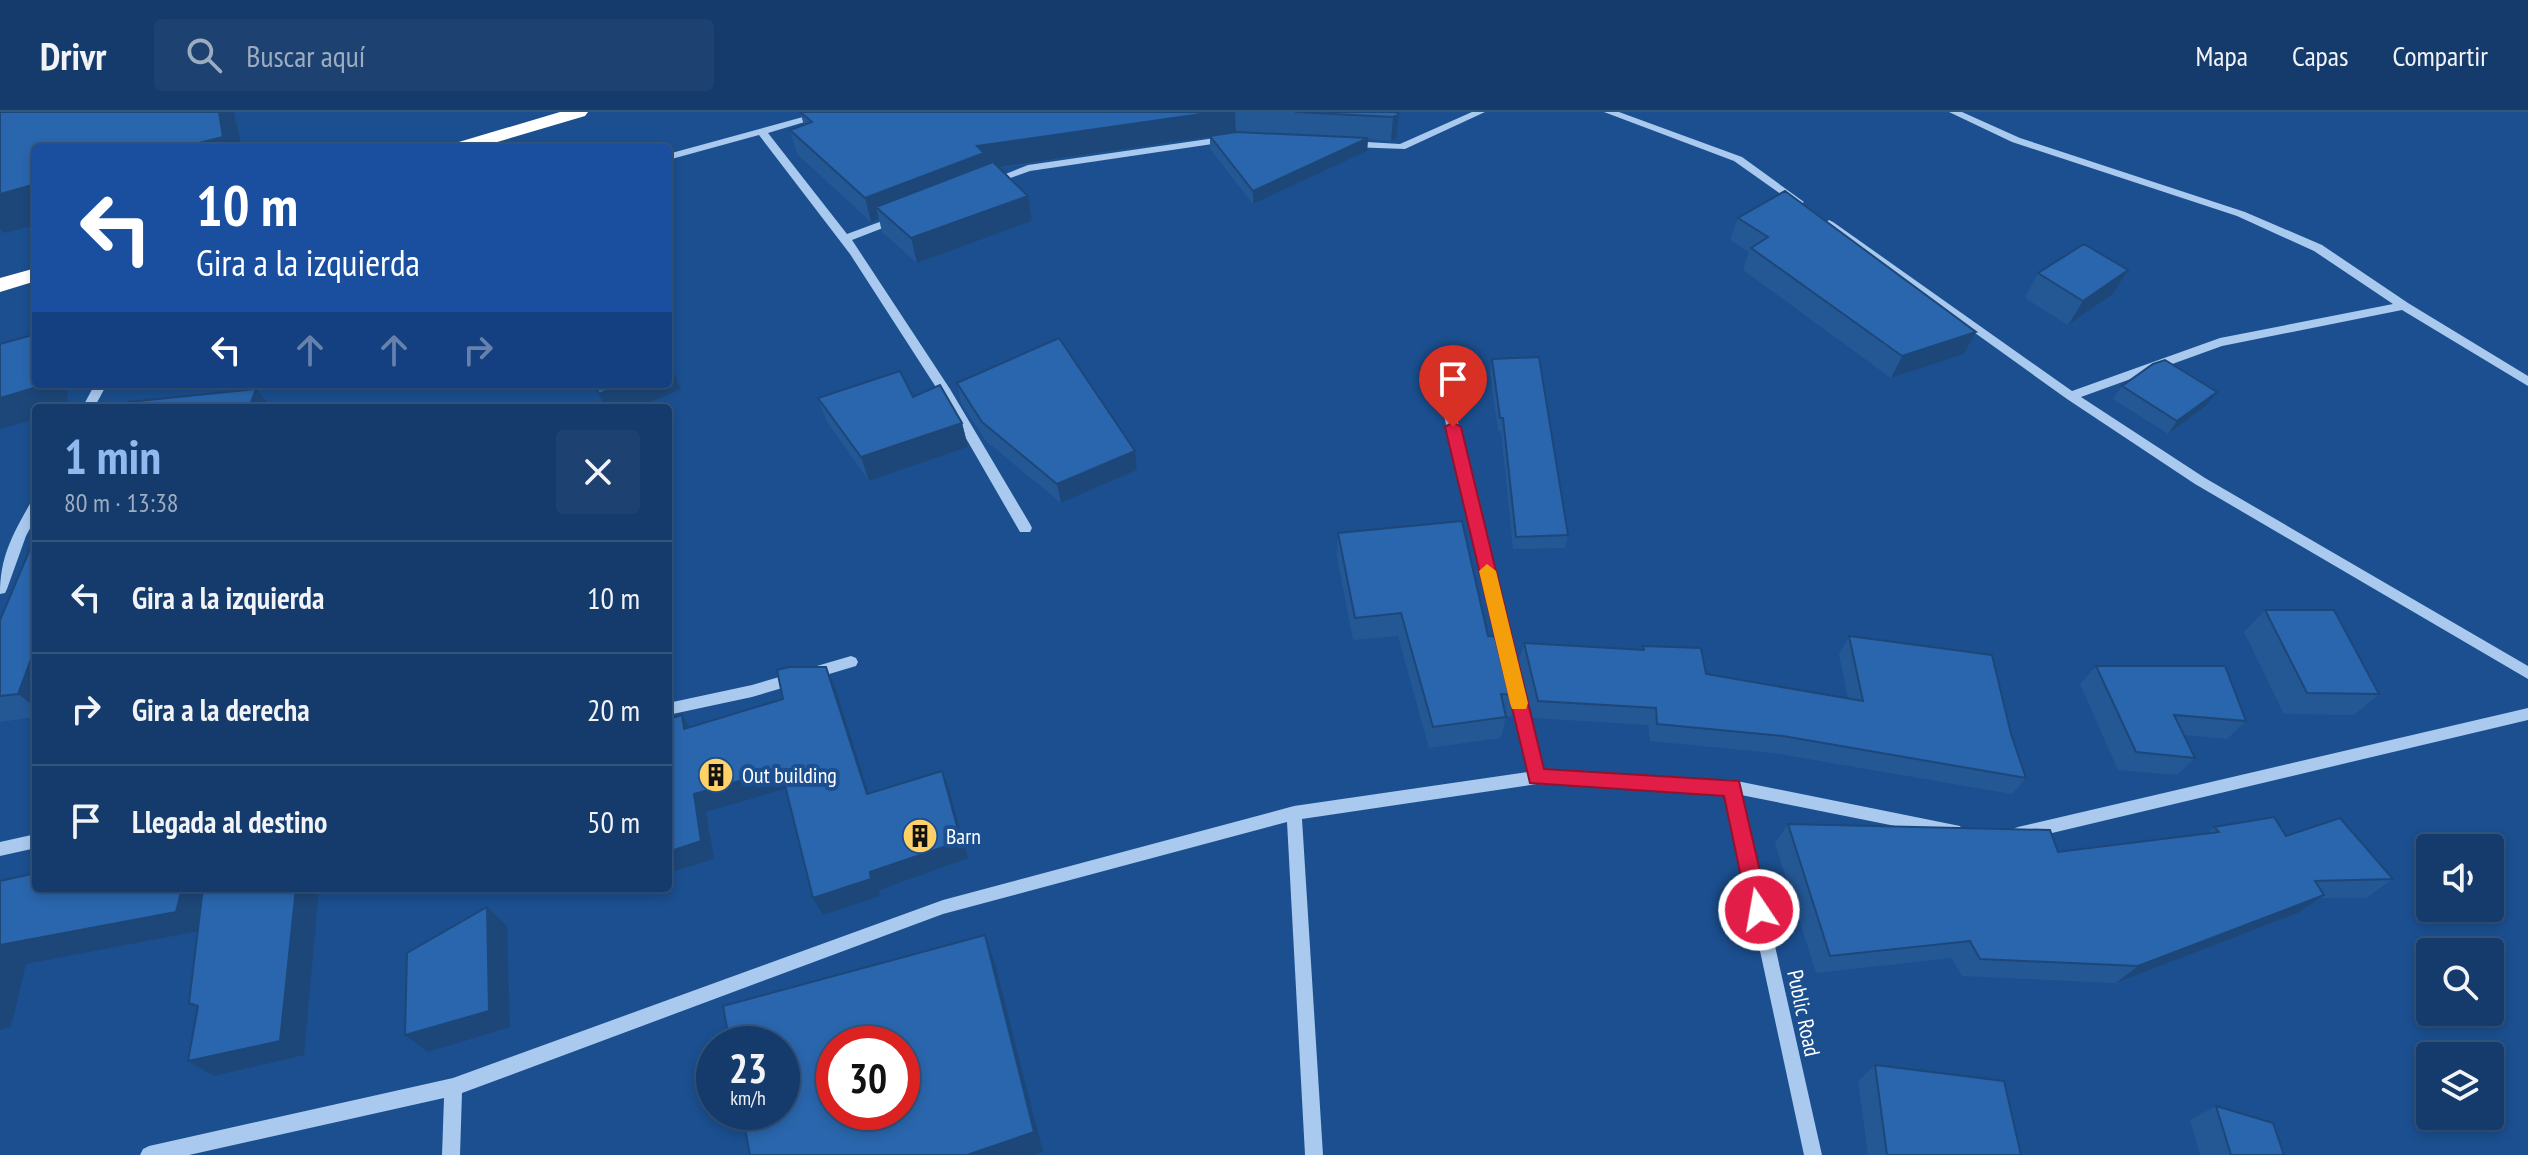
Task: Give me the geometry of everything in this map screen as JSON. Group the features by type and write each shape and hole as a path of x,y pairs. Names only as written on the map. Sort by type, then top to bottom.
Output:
{"highway":[{"path":"471,144 579,112"},
{"path":"0,285 32,275"}],"street":[{"path":"672,156 833,112"},
{"path":"1341,144 1401,147 1480,112"},
{"path":"1609,112 1738,159 2071,396 2200,481 2528,673"},
{"path":"1954,112 2016,140 2241,214 2318,248 2404,306 2528,382"},
{"path":"762,132 845,239 946,392 1025,528"},
{"path":"985,184 1028,168 1236,139"},
{"path":"845,239 915,212"},
{"path":"2071,396 2220,342 2404,306"},
{"path":"1439,369 1537,777"},
{"path":"0,589 19,536 32,512"},
{"path":"19,536 32,534"},
{"path":"672,708 752,691 851,662"},
{"path":"1996,839 2528,714"},
{"path":"149,1155 453,1087 943,907 1294,813 1537,777 1732,787 1965,833"},
{"name":"Public Road","path":"1732,787 1813,1155"},
{"path":"1294,813 1314,1155"},
{"path":"0,849 32,842"},
{"path":"451,1155 453,1087"}],"building":[{"path":"0,112 219,112 223,137 195,144 32,144 32,185 0,194"},
{"path":"800,112 1215,112 977,146 984,153 865,198 790,130 812,122"},
{"path":"1295,112 1395,112 1399,114 1393,117"},
{"path":"1236,132 1368,138 1253,191 1210,136"},
{"path":"993,162 1028,196 911,238 876,207"},
{"path":"1785,191 1976,332 1902,356 1751,248 1768,237 1738,218"},
{"path":"2084,244 2128,270 2083,301 2038,273"},
{"path":"32,335 34,388 0,398 0,344"},
{"path":"1059,338 1135,451 1057,484 982,422 957,383"},
{"path":"1539,357 1568,535 1516,537 1503,418 1500,418 1492,359"},
{"path":"2165,360 2217,392 2177,421 2122,386 2153,364"},
{"path":"900,371 913,397 940,385 962,423 861,457 818,398"},
{"path":"596,388 613,388 599,394"},
{"path":"256,389 250,404 129,402"},
{"path":"1462,521 1488,636 1504,637 1518,695 1501,694 1506,717 1433,727 1401,613 1355,618 1338,533"},
{"path":"30,549 32,657 18,694 0,696 0,620"},
{"path":"2265,610 2334,610 2379,694 2307,693"},
{"path":"1849,636 1992,655 2011,734 2026,778 1783,736 1657,724 1656,708 1538,701 1524,643 1644,650 1643,646 1701,648 1706,674 1863,701"},
{"path":"2096,666 2225,666 2246,721 2174,715 2195,758 2136,752"},
{"path":"826,667 867,794 942,771 961,841 870,872 871,879 813,898 781,769 694,794 701,841 672,851 672,718 682,715 684,729 783,699 777,670"},
{"path":"2274,817 2286,836 2340,818 2393,879 2315,881 2324,895 2138,966 1980,959 1970,941 1830,956 1788,824 2050,830 2058,852 2219,832 2214,827"},
{"path":"32,874 32,892 181,892 176,912 0,945 0,881"},
{"path":"203,892 296,892 280,1041 188,1061 198,1006 189,1003"},
{"path":"487,907 489,1011 405,1035 407,953"},
{"path":"985,935 1034,1132 967,1155 750,1155 745,1130 800,1130 800,1026 727,1026 723,1006"},
{"path":"1875,1065 2004,1081 2021,1155 1887,1155"},
{"path":"2216,1106 2273,1123 2284,1155 2231,1155"}],"slow traffic":[{"path":"1487,571 1519,703"}],"place":[{"name":"Out building","path":"716,775"},
{"name":"Barn","path":"920,836"}],"route":[{"path":"1453,427 1537,777 1732,787 1759,910"}]}
